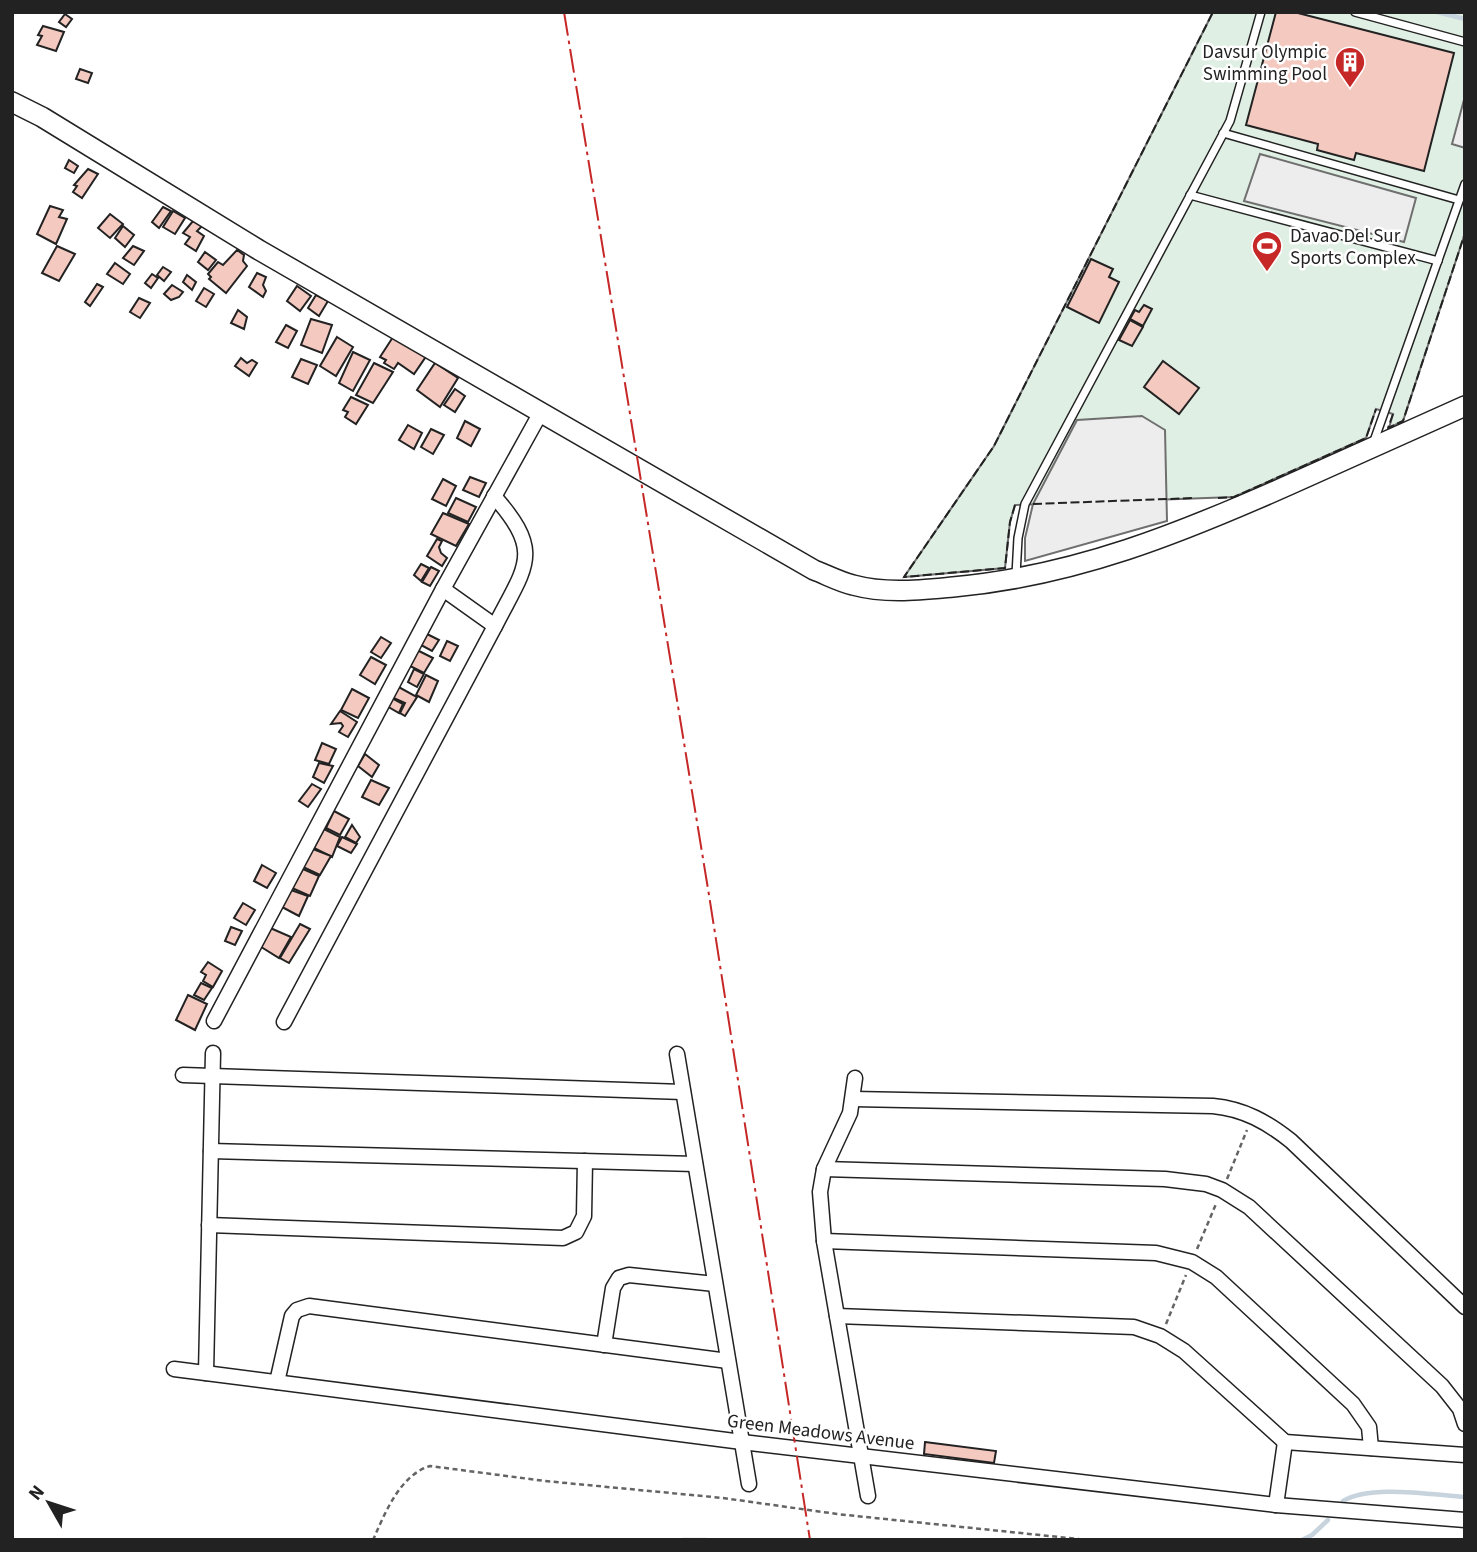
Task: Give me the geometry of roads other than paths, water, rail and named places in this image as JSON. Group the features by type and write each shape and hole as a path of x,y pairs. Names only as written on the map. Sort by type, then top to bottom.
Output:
{"street":[{"path":"12,102 42,117 259,250 814,570 853,585 895,591 975,585 1083,564 1145,545 1205,522 1465,406"},
{"path":"214,1021 443,589 541,412"},
{"path":"284,1022 525,565 526,548 514,519 494,496"},
{"path":"443,589 495,626"},
{"path":"206,1373 213,1053"},
{"path":"677,1054 749,1484"},
{"path":"183,1075 683,1092"},
{"path":"855,1078 853,1099 845,1126 824,1170 820,1192 824,1241 869,1496"},
{"path":"853,1099 1213,1106 1240,1111 1253,1116 1291,1141 1465,1307"},
{"path":"211,1151 695,1164"},
{"path":"209,1225 563,1238 576,1232 584,1216 585,1161"},
{"path":"824,1170 1188,1180 1222,1190 1262,1218 1442,1386 1460,1409 1465,1424"},
{"path":"824,1241 1156,1253 1180,1257 1230,1288 1353,1404 1370,1427 1371,1448"},
{"path":"604,1345 613,1288 619,1278 629,1275 715,1284"},
{"path":"277,1382 289,1324 292,1316 302,1307 728,1361"},
{"path":"837,1316 1134,1327 1160,1336 1193,1359 1285,1442 1464,1455 1465,1444"},
{"name":"Green Meadows Avenue","path":"174,1369 742,1442 1276,1506 1465,1520"},
{"path":"1276,1506 1285,1442"}],"lane":[{"path":"1016,579 1018,538 1025,504 1223,133 1236,103 1261,12"},
{"path":"1355,12 1465,42"},
{"path":"1223,133 1459,200"},
{"path":"1372,448 1465,184"},
{"path":"1190,195 1438,261"}],"waterway":[{"path":"1437,12 1465,19"},
{"path":"1343,1501 1355,1496 1385,1492 1465,1497"},
{"path":"1302,1540 1312,1535 1328,1520"},
{"path":"683,1540 706,1540"}],"place":[{"name":"Davsur Olympic Swimming Pool","path":"1350,89"},
{"name":"Davao Del Sur Sports Complex","path":"1267,273"}]}
